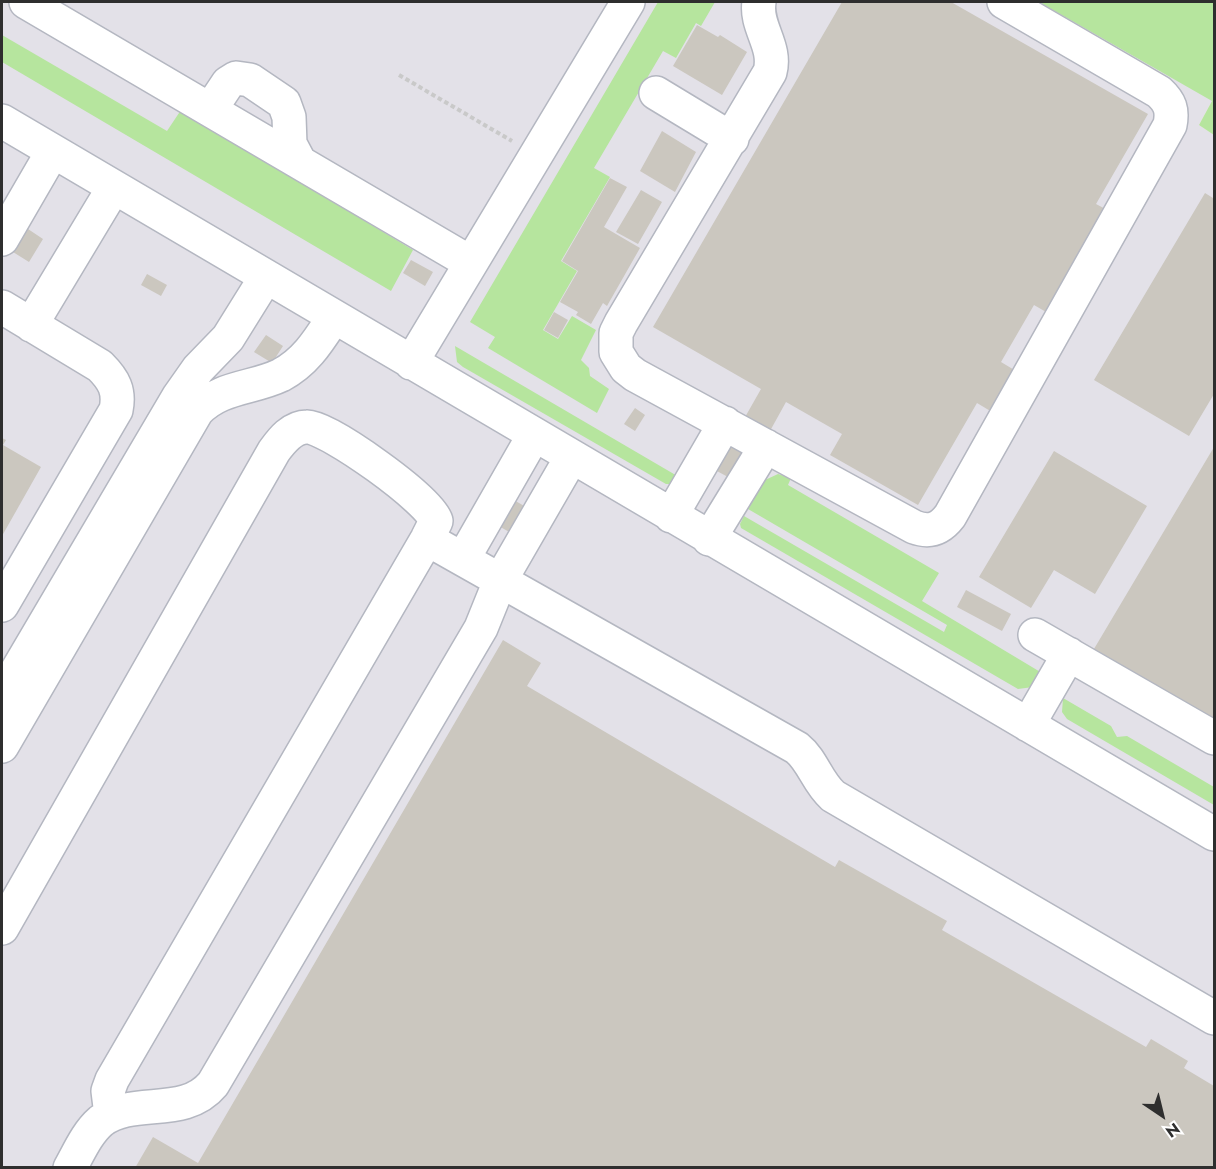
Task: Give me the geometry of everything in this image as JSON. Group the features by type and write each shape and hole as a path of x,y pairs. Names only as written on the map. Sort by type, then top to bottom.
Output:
{"street":[{"path":"26,2 471,263"},
{"path":"411,363 628,2"},
{"path":"759,2 759,18 770,46 773,64 767,81 621,323 615,343 620,359 635,375 914,527 928,530 941,526 956,505 1170,124 1170,107 1159,92 1004,2"},
{"path":"210,110 228,83 236,78 250,80 284,103 289,117 290,144 299,161"},
{"path":"656,93 732,139"},
{"path":"2,121 571,458 1215,834"},
{"path":"2,239 53,152"},
{"path":"31,325 114,187"},
{"path":"2,696 179,396 198,369 228,338 266,277"},
{"path":"2,308 100,366 110,375 119,397 116,410 2,605"},
{"path":"2,746 197,411 221,393 270,380 294,367 312,350 334,317"},
{"path":"671,516 725,423"},
{"path":"2,928 274,451 289,433 296,429 315,428 395,477 435,515 434,527 112,1080 108,1091 111,1115"},
{"path":"462,559 534,435"},
{"path":"709,539 766,446"},
{"path":"70,1167 90,1132 111,1115 193,1101 213,1084 481,628 500,580 571,458"},
{"path":"427,539 796,748 810,762 824,788 834,796 1215,1018"},
{"path":"1035,635 1215,738"},
{"path":"1028,725 1069,654"}],"path":[{"path":"399,75 536,155"}],"shaded area":[{"path":"2,2 1214,2 1214,97 1199,125 1214,135 1214,1167 2,1168"}],"green space":[{"path":"658,2 715,2 701,26 696,23 676,58 663,51 594,168 610,177 561,261 577,271 543,330 558,339 572,316 596,330 581,360 589,368 590,376 609,389 597,413 488,348 495,337 470,322"},
{"path":"1039,2 1214,2 1214,135 1199,125 1212,101"},
{"path":"2,35 167,131 181,110 413,250 391,291 2,62"},
{"path":"455,346 679,477 672,484 666,484 463,367 457,362"},
{"path":"778,474 791,478 788,485 939,573 922,601 1042,673 1033,687 1018,689 741,528 740,524 744,516 944,632 947,625 748,509 765,480"},
{"path":"1063,698 1111,726 1117,737 1127,736 1214,787 1214,805 1067,719 1062,712"}],"building":[{"path":"842,2 951,2 1148,114 1096,204 1113,213 1053,316 1034,305 1001,362 1016,371 992,412 977,403 918,505 830,455 842,434 786,402 765,440 740,426 761,389 653,327"},
{"path":"697,25 718,37 720,35 747,52 722,95 673,66"},
{"path":"662,131 696,152 675,192 640,171"},
{"path":"610,178 627,187 604,227 640,248 607,306 603,303 591,324 576,315 578,312 560,302 578,271 562,261"},
{"path":"641,190 662,202 638,244 616,232"},
{"path":"1205,193 1213,198 1214,195 1214,394 1189,436 1094,380"},
{"path":"28,229 43,239 29,262 13,252"},
{"path":"411,260 433,272 425,286 403,273"},
{"path":"147,274 167,285 161,296 141,285"},
{"path":"554,312 568,320 558,338 544,330"},
{"path":"266,335 283,346 272,363 254,352"},
{"path":"635,408 645,415 635,431 624,424"},
{"path":"2,438 6,440 3,445 41,467 2,536"},
{"path":"732,443 744,451 728,477 715,470"},
{"path":"1214,447 1214,733 1088,659"},
{"path":"1054,451 1147,506 1095,594 1054,570 1031,608 979,577"},
{"path":"512,499 526,507 511,533 497,525"},
{"path":"966,590 1011,614 1002,631 957,607"},
{"path":"503,640 541,663 527,686 835,867 839,860 947,921 942,930 1146,1047 1151,1039 1188,1061 1184,1068 1214,1086 1214,1168 135,1168 153,1137 198,1163"}]}
